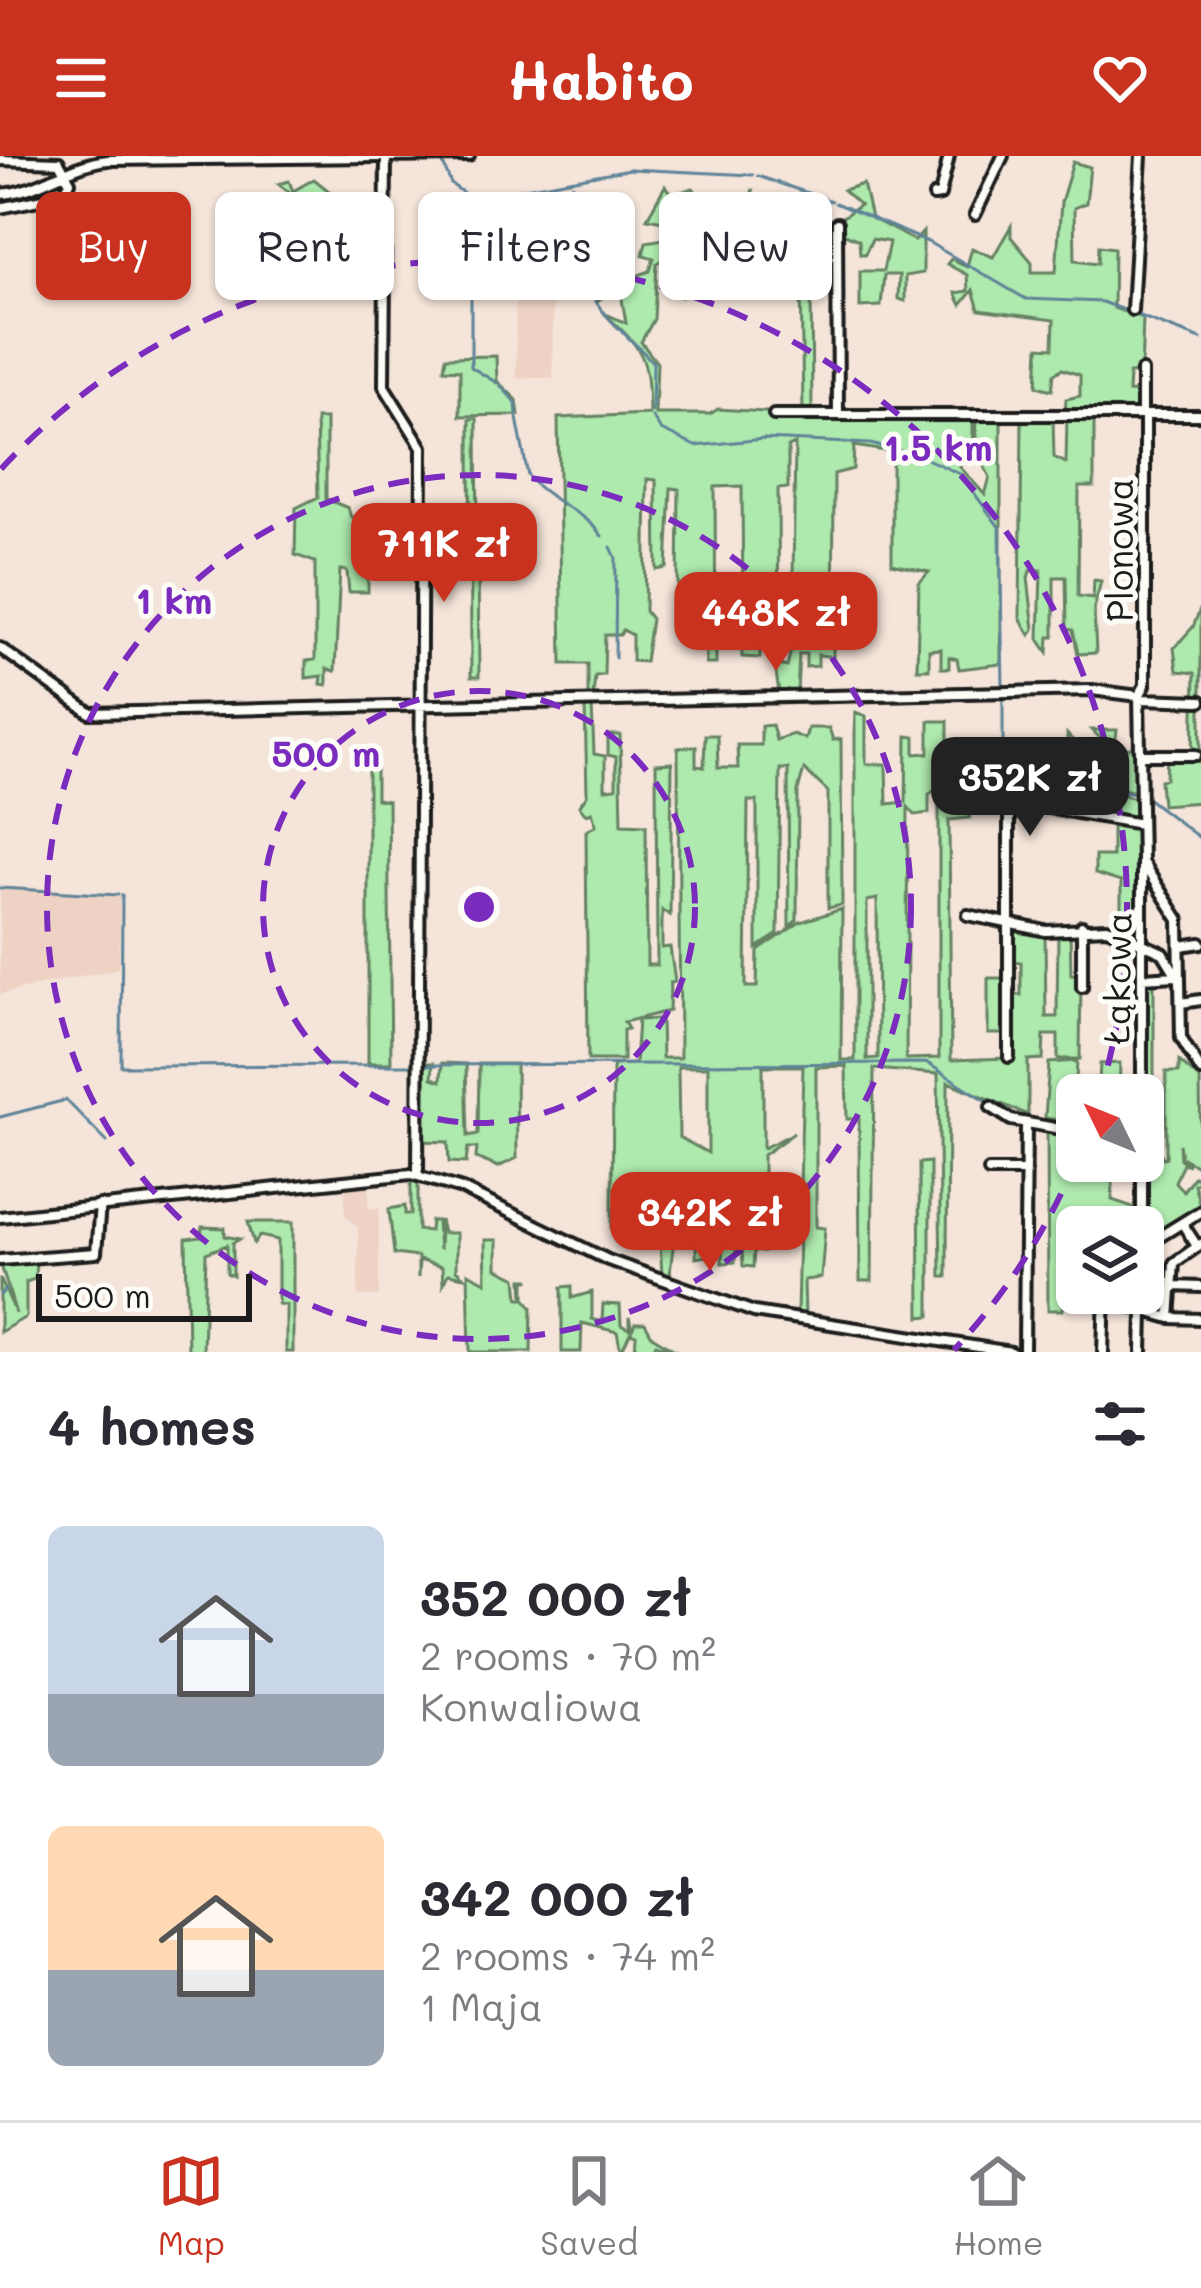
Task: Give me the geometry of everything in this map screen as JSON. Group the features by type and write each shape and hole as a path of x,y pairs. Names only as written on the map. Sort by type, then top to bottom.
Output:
{"street":[{"path":"0,194 34,188 65,172 108,160 469,156"},
{"path":"937,196 949,156"},
{"path":"975,215 1003,156"},
{"path":"1132,310 1141,156"},
{"path":"386,158 384,386 422,447 418,1175"},
{"path":"0,160 53,160 65,172 69,188 63,195 0,208"},
{"path":"837,223 838,415"},
{"name":"Plonowa","path":"1141,697 1145,685 1142,371"},
{"path":"774,415 1201,415"},
{"path":"0,648 90,713 1092,690 1201,700"},
{"name":"Łąkowa","path":"1141,697 1142,1074"},
{"path":"1009,753 1009,1057"},
{"path":"1142,755 1196,755"},
{"path":"1009,801 1141,824"},
{"path":"1142,862 1179,920 1183,1044 1201,1071"},
{"path":"968,915 1046,931 1082,926 1142,941 1169,957 1179,976"},
{"path":"1082,926 1082,987"},
{"path":"1181,946 1201,943"},
{"path":"1142,978 1179,976"},
{"path":"1181,1003 1195,1005 1201,1000"},
{"path":"991,1107 1026,1124 1056,1129"},
{"path":"1024,1352 1026,1124"},
{"path":"988,1171 1026,1171"},
{"path":"0,1216 385,1173 418,1175 450,1184 608,1260 736,1307 1011,1352"},
{"path":"0,1260 96,1253 100,1205"},
{"path":"1164,1234 1201,1211"},
{"path":"1170,1318 1174,1264 1199,1245 1182,1223"},
{"path":"1173,1286 1201,1287"},
{"path":"1103,1352 1104,1314"},
{"path":"1142,1314 1142,1352"},
{"path":"1154,1314 1201,1319"}],"shaded area":[{"path":"515,300 552,300 553,378 516,378"},
{"path":"0,886 120,894 119,968 0,994"},
{"path":"369,1181 369,1208 379,1208 379,1296 358,1296 358,1227 345,1215 345,1183"}],"green space":[{"path":"1073,162 1090,167 1086,203 1074,208 1075,260 1098,263 1099,246 1114,248 1113,308 1143,318 1141,373 1129,374 1128,392 1142,393 1141,413 1065,412 1066,399 1080,396 1080,375 1062,369 1054,374 1052,390 1037,386 1039,347 1053,348 1054,320 979,310 973,290 961,305 955,293 968,291 967,275 947,264 951,259 967,266 972,248 993,257 1011,226 1011,237 1032,262 1032,272 1056,272 1061,202"},
{"path":"314,179 329,191 289,192 278,184 289,181 293,191"},
{"path":"863,184 871,218 915,241 923,232 923,273 905,276 905,301 898,299 899,275 884,275 881,306 860,307 860,271 883,271 889,242 872,239 865,254 860,254 859,240 840,232 841,218 860,205 843,190"},
{"path":"659,197 659,220 647,218"},
{"path":"659,240 654,319 641,342 657,363 655,414 710,414 718,409 810,415 803,413 801,300 811,300 812,415 973,418 973,442 961,443 960,467 985,495 990,477 981,461 991,461 990,445 976,444 976,418 1001,417 1001,664 959,669 957,659 949,657 949,668 941,668 941,649 929,650 929,669 917,669 919,583 929,572 892,564 892,452 854,446 853,469 834,474 833,663 828,656 818,655 818,666 806,667 806,654 799,654 797,692 779,693 772,646 760,647 760,658 742,657 742,644 750,644 752,612 743,611 742,486 715,487 716,664 706,664 706,651 697,650 696,586 678,586 679,489 671,488 667,568 657,570 656,480 647,479 645,611 651,619 645,662 632,661 632,635 623,630 620,635 605,635 604,675 595,676 593,697 588,697 588,664 562,664 558,418 649,414 642,356 604,313 626,323 622,300 635,300 635,276 650,271 654,258 643,255 646,242","holes":["795,444 792,644 787,667 779,665 778,489 788,488 788,447"]},
{"path":"496,356 497,381 517,400 519,415 460,416 460,370 444,369 446,357"},
{"path":"1067,416 1094,416 1094,487 1079,487 1078,596 1093,598 1094,580 1101,581 1094,609 1096,653 1078,654 1073,630 1067,629 1066,577 1054,577 1054,637 1049,637 1048,652 1039,639 1041,570 1030,571 1028,578 1034,629 1030,635 1020,618 1022,417 1053,417 1054,457 1066,463"},
{"path":"477,418 479,677 471,677 470,419"},
{"path":"316,419 326,419 326,499 348,508 351,517 368,518 368,592 349,592 347,571 340,570 335,671 327,669 327,685 321,684 322,676 306,678 306,661 315,660 315,562 295,555 296,508 318,497"},
{"path":"1201,607 1201,802 1162,805 1160,780 1166,779 1167,757 1193,756 1195,673 1177,671 1174,648 1193,627"},
{"path":"592,704 594,754 605,756 605,789 616,788 616,757 608,755 608,735 620,735 622,824 646,825 647,965 657,965 656,764 672,763 670,915 662,910 662,948 670,947 675,982 670,983 669,1011 624,1022 628,1029 623,1030 623,1060 588,1060 586,831 596,825 592,812 586,814 579,806 587,795 585,705"},
{"path":"855,712 866,716 866,764 886,764 887,804 906,802 907,736 915,737 915,754 929,753 929,721 948,721 948,759 956,760 958,782 969,782 970,818 949,820 951,1060 1010,1058 1008,1034 988,1034 988,978 1008,978 1008,995 1021,995 1021,962 1010,961 1011,927 1045,932 1046,1017 1057,1017 1058,931 1070,929 1071,974 1081,975 1080,1059 1058,1059 1058,1035 1044,1035 1043,1059 1028,1060 1028,1115 948,1082 947,1277 941,1277 938,1074 874,1069 872,1281 860,1281 859,1119 847,1119 846,1066 816,1067 816,1227 825,1228 821,1278 804,1280 805,1316 797,1313 803,1066 763,1066 763,1148 794,1133 763,1155 763,1252 754,1251 753,1267 743,1266 742,1247 736,1247 735,1262 722,1263 723,1245 717,1254 696,1258 697,1212 683,1211 681,1203 670,1278 662,1275 659,1224 640,1225 635,1210 631,1226 612,1228 613,1065 635,1064 638,1020 661,1019 662,1058 680,1058 678,748 696,746 696,766 704,767 705,735 717,735 718,768 738,768 737,745 761,745 761,726 772,725 776,740 793,734 805,739 808,728 829,728 833,740 841,739 842,905 828,908 828,792 804,769 798,791 797,920 789,927 788,769 780,769 778,934 757,948 757,801 748,801 746,987 757,987 758,951 800,922 842,909 841,1060 855,1060","holes":["939,788 939,1058 906,1059 908,807 915,815 929,813 929,794","877,899 878,1058 867,1059 867,901","678,1067 708,1067 708,1153 679,1137"]},
{"path":"1092,730 1117,730 1115,747 1141,749 1135,792 1067,775 1067,734 1078,746 1078,764 1105,771 1105,743"},
{"path":"368,765 376,766 376,799 388,801 391,1063 368,1063"},
{"path":"1112,792 1140,799 1141,937 1121,930 1121,882 1095,874 1095,856 1112,856"},
{"path":"1154,979 1154,1074 1143,1074 1142,983"},
{"path":"1077,1061 1076,1074 1056,1074 1056,1120 1045,1118 1049,1063"},
{"path":"1179,1061 1195,1075 1200,1072 1201,1168 1181,1157 1179,1144 1180,1159 1189,1165 1183,1163 1175,1182 1183,1191 1194,1176 1201,1180 1194,1184 1201,1209 1164,1232 1164,1206 1144,1206 1145,1182 1164,1182 1166,1072 1179,1072"},
{"path":"423,1063 433,1063 432,1078 441,1081 442,1063 466,1064 468,1136 478,1134 479,1064 516,1064 517,1158 498,1167 476,1158 477,1148 468,1148 466,1163 449,1162 448,1142 420,1141"},
{"path":"1120,1063 1120,1074 1099,1074 1100,1064"},
{"path":"1047,1128 1056,1130 1056,1182 1113,1182 1112,1200 1130,1206 1056,1206 1056,1310 1048,1310"},
{"path":"930,1162 930,1316 920,1317 919,1163"},
{"path":"411,1178 418,1180 418,1230 430,1231 431,1221 437,1221 439,1250 440,1220 443,1233 456,1233 456,1270 464,1277 448,1274 443,1284 442,1267 419,1260 418,1278 418,1257 394,1254 389,1209 405,1206 405,1214 411,1214"},
{"path":"248,1222 293,1222 293,1352 286,1352 286,1305 278,1304 278,1240 260,1236 254,1243"},
{"path":"202,1227 225,1228 225,1236 240,1239 233,1243 233,1276 227,1273 227,1245 206,1253 203,1352 188,1352 186,1239 201,1237"},
{"path":"485,1240 497,1240 497,1268 517,1278 519,1298 524,1298 523,1279 531,1279 525,1281 525,1298 532,1307 531,1352 470,1352 468,1273 486,1282"},
{"path":"36,1260 35,1279 26,1282 26,1317 0,1332 0,1278 16,1314 0,1262"},
{"path":"572,1286 572,1298 592,1292 592,1319 602,1322 603,1304 620,1305 621,1325 629,1329 629,1317 632,1330 635,1323 645,1323 652,1336 678,1352 656,1344 651,1352 635,1352 636,1335 630,1333 621,1352 617,1332 582,1323 581,1352 562,1352 562,1287"}],"waterway":[{"path":"442,161 451,184 470,198 630,169 753,175"},
{"path":"758,176 805,192"},
{"path":"572,184 574,233 585,280 607,316 653,363 652,412"},
{"path":"835,203 928,242 1026,299 1102,302 1201,339"},
{"path":"471,300 471,367 497,383"},
{"path":"500,385 516,403 517,415"},
{"path":"652,417 661,430 695,446 764,439 870,444 918,455 960,474 1000,528 1003,687"},
{"path":"517,418 528,476"},
{"path":"530,479 602,536"},
{"path":"611,547 616,558 615,658"},
{"path":"1003,694 1003,743 1048,773 1138,794"},
{"path":"1143,795 1201,839"},
{"path":"0,888 118,895"},
{"path":"122,895 121,1066 414,1065"},
{"path":"424,1065 927,1063 990,1103"},
{"path":"0,1117 66,1100 107,1142"},
{"path":"0,1295 5,1290"}]}
